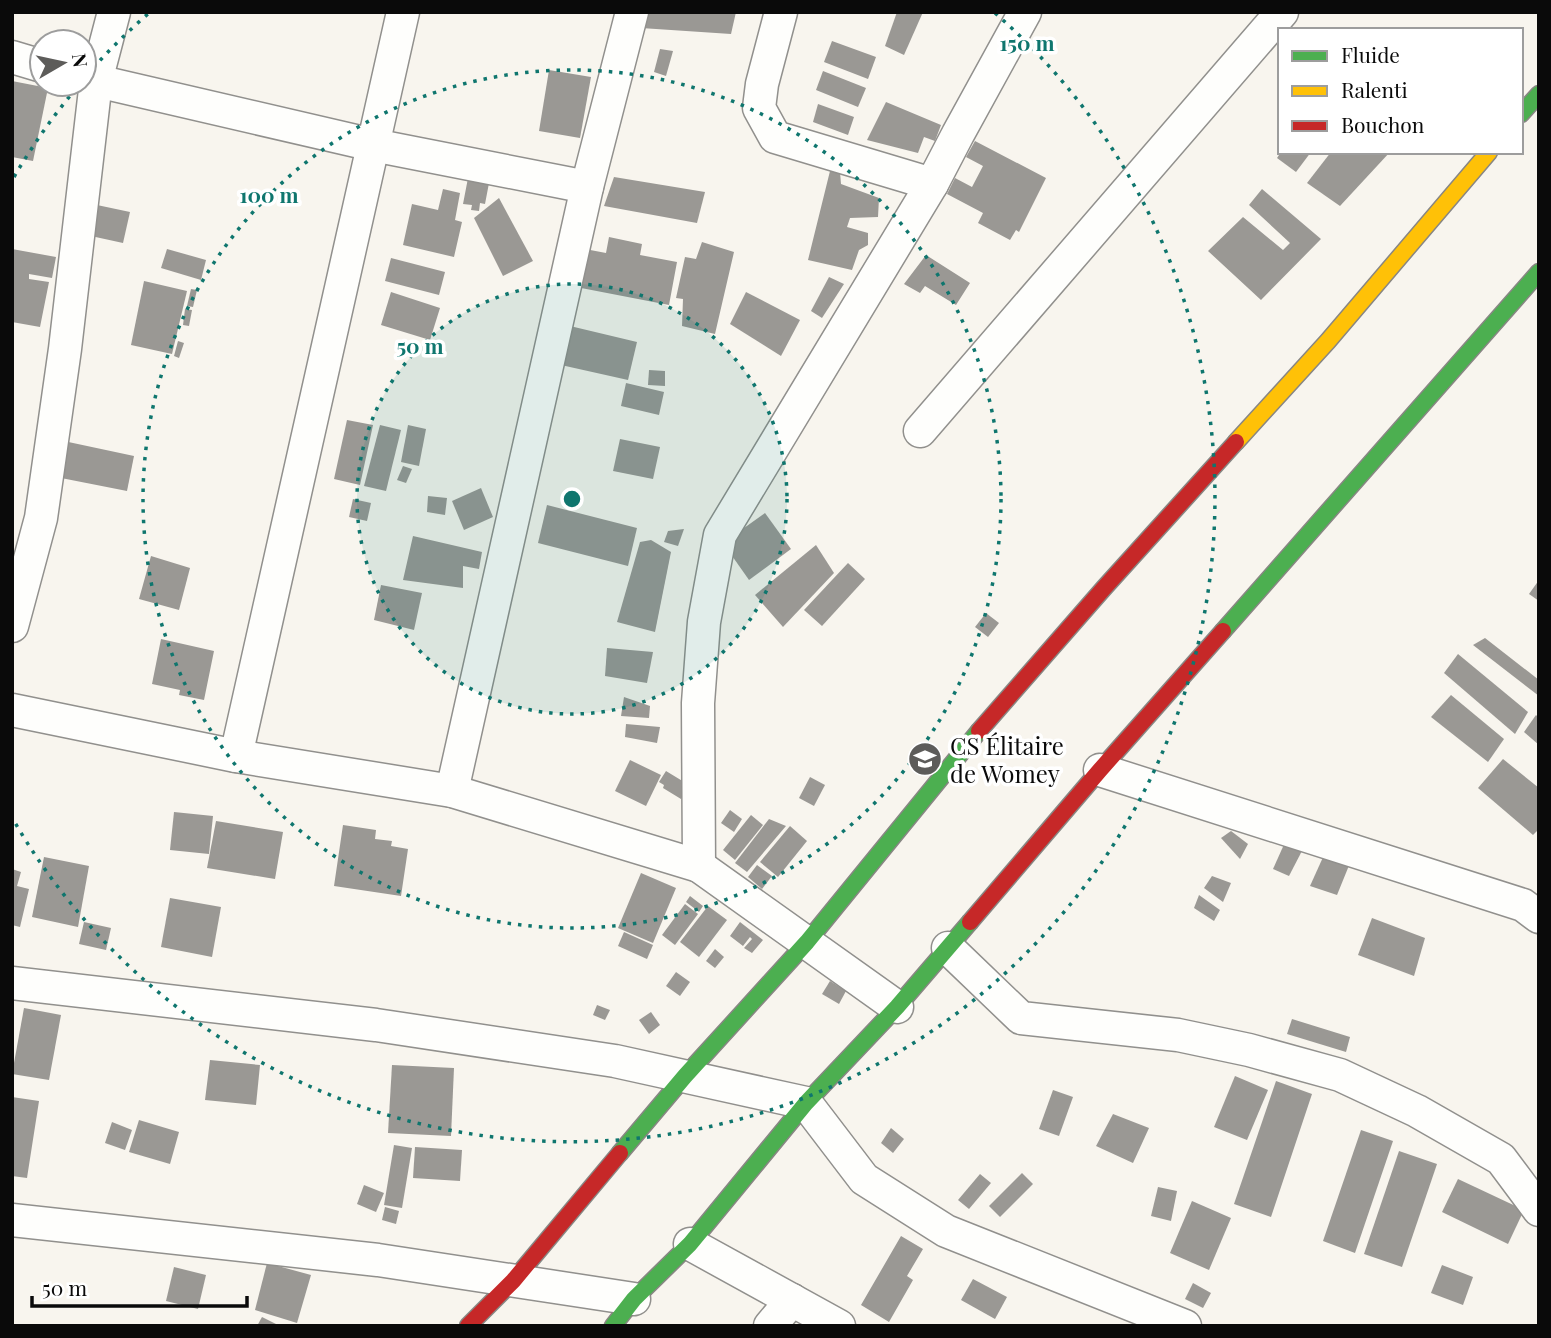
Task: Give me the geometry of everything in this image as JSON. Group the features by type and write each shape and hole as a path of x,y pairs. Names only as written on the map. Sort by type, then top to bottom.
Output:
{"street":[{"path":"98,57 114,12"},
{"path":"236,756 403,12"},
{"path":"452,791 587,187 632,12"},
{"path":"781,12 758,108 775,137 932,184"},
{"path":"699,866 698,703 704,622 720,535 932,184 1025,12"},
{"path":"920,431 1282,12"},
{"path":"98,81 373,145 587,187"},
{"path":"1523,112 1539,93"},
{"path":"12,626 41,518 65,349 88,98"},
{"path":"468,1326 513,1281 685,1076 807,942 963,750 1033,669 1328,341 1487,154"},
{"path":"613,1326 634,1299 690,1244 806,1103 897,1007 1100,770 1539,272"},
{"path":"12,710 236,756 452,791 699,866 897,1007"},
{"path":"1100,770 1533,902"},
{"path":"948,948 1021,1018 1178,1034 1340,1075 1418,1111 1501,1159 1539,1210"},
{"path":"12,983 376,1026 615,1061 806,1103 864,1179 946,1231 1185,1326"},
{"path":"12,1220 378,1260 634,1299"},
{"path":"690,1244 839,1326"},
{"path":"770,1326 792,1300"}],"building":[{"path":"645,12 736,12 731,34 641,28"},
{"path":"897,12 923,12 904,55 885,46"},
{"path":"832,41 876,57 868,79 824,62"},
{"path":"660,49 673,51 666,76 654,72"},
{"path":"549,70 591,77 580,138 539,131"},
{"path":"823,71 866,88 858,107 816,90"},
{"path":"12,81 28,84 28,98 46,98 33,161 12,157"},
{"path":"886,102 941,125 935,141 924,137 918,153 867,140"},
{"path":"818,104 854,117 848,135 813,122"},
{"path":"975,141 1046,178 1019,232 1016,230 1010,240 978,223 983,213 947,194 955,178 972,187 983,166 966,157"},
{"path":"1280,154 1310,154 1296,172 1277,158"},
{"path":"1329,154 1388,154 1340,206 1307,183"},
{"path":"830,171 840,172 841,184 879,198 878,217 850,218 847,227 868,233 868,245 859,250 852,270 808,260"},
{"path":"614,177 705,192 697,223 604,206"},
{"path":"468,178 489,183 485,204 480,203 479,211 471,210 472,205 463,204"},
{"path":"443,189 460,193 455,220 462,222 454,257 403,245 412,204 438,210"},
{"path":"1262,189 1321,239 1261,300 1208,251 1243,217 1283,250 1290,243 1249,205"},
{"path":"499,198 533,261 503,276 474,218"},
{"path":"97,205 130,212 123,243 91,236"},
{"path":"609,237 642,244 640,255 677,262 669,305 576,287 585,249 606,253"},
{"path":"702,242 734,252 715,334 682,326 683,299 676,298 685,257 696,259"},
{"path":"12,249 56,257 52,278 29,274 29,279 49,282 40,327 12,322"},
{"path":"167,249 206,260 201,280 161,268"},
{"path":"926,255 970,283 956,305 925,286 920,293 904,284"},
{"path":"391,258 445,272 439,295 385,281"},
{"path":"829,277 844,284 822,318 811,311"},
{"path":"144,281 187,291 172,354 131,345"},
{"path":"191,289 197,290 193,307 187,306"},
{"path":"391,292 440,308 430,340 381,325"},
{"path":"746,292 800,320 781,356 730,324"},
{"path":"185,309 192,310 189,326 183,325"},
{"path":"570,326 637,342 628,380 561,365"},
{"path":"178,341 184,343 179,358 174,356"},
{"path":"649,370 665,371 665,386 648,385"},
{"path":"626,383 664,392 659,415 621,406"},
{"path":"347,420 373,425 360,485 334,479"},
{"path":"380,425 401,430 386,491 364,486"},
{"path":"408,425 426,429 419,466 401,462"},
{"path":"620,439 660,447 653,479 613,471"},
{"path":"59,440 134,456 127,491 51,476"},
{"path":"403,466 412,469 406,483 397,480"},
{"path":"481,488 493,517 464,530 452,501"},
{"path":"428,496 447,498 445,515 427,512"},
{"path":"353,499 371,503 367,521 349,517"},
{"path":"547,505 637,528 628,566 538,543"},
{"path":"765,513 791,549 749,580 723,543"},
{"path":"684,529 678,546 664,542 668,531"},
{"path":"413,536 482,552 479,569 463,566 463,588 403,580"},
{"path":"651,540 671,552 655,632 617,622 640,542"},
{"path":"816,545 834,573 783,627 755,595"},
{"path":"151,556 190,568 179,610 139,599"},
{"path":"848,563 865,579 822,626 804,610"},
{"path":"1539,580 1539,601 1529,594"},
{"path":"381,585 422,593 414,630 374,620"},
{"path":"986,613 999,623 988,637 975,627"},
{"path":"1485,638 1539,680 1539,696 1473,645"},
{"path":"161,639 214,651 204,700 179,695 180,690 152,684"},
{"path":"607,648 653,652 647,683 605,676"},
{"path":"1458,654 1528,712 1515,734 1444,673"},
{"path":"1451,695 1504,739 1488,762 1431,717"},
{"path":"624,697 650,706 649,718 621,716"},
{"path":"1536,715 1539,718 1539,745 1524,732"},
{"path":"626,724 660,727 657,743 625,737"},
{"path":"1503,759 1539,788 1539,829 1533,835 1478,788"},
{"path":"630,760 661,775 646,806 615,791"},
{"path":"666,771 689,785 681,799 663,788 664,785 659,782"},
{"path":"810,777 825,785 814,806 799,798"},
{"path":"730,810 742,819 734,832 721,823"},
{"path":"174,812 213,816 209,854 170,850"},
{"path":"751,815 763,825 735,860 723,850"},
{"path":"769,819 786,826 747,872 735,863"},
{"path":"216,821 283,832 275,879 207,868"},
{"path":"343,825 376,830 375,839 392,841 391,846 408,849 401,896 334,886"},
{"path":"790,826 807,841 778,877 760,862"},
{"path":"1231,831 1248,844 1240,859 1221,838"},
{"path":"1286,840 1304,847 1289,876 1273,869"},
{"path":"1324,855 1350,863 1337,895 1310,886"},
{"path":"44,857 89,866 78,927 32,917"},
{"path":"757,865 772,876 762,889 748,877"},
{"path":"12,869 21,872 17,886 29,889 20,927 12,925"},
{"path":"641,873 676,888 653,943 618,928"},
{"path":"1212,876 1231,883 1223,902 1204,888"},
{"path":"1199,895 1220,910 1214,921 1194,908"},
{"path":"690,896 703,906 699,912 686,902"},
{"path":"170,898 221,907 212,957 161,947"},
{"path":"685,904 698,914 675,945 662,935"},
{"path":"708,906 727,920 699,957 680,942"},
{"path":"1372,918 1425,938 1414,976 1358,955"},
{"path":"84,922 111,928 106,950 79,944"},
{"path":"740,922 763,940 752,953 744,948 752,939 750,937 743,946 730,936"},
{"path":"624,932 653,945 647,959 618,946"},
{"path":"715,949 724,957 715,968 706,961"},
{"path":"676,972 690,982 680,996 666,986"},
{"path":"830,981 846,991 839,1004 822,994"},
{"path":"597,1005 610,1010 605,1020 593,1015"},
{"path":"24,1008 61,1015 49,1080 12,1074"},
{"path":"651,1012 660,1025 649,1034 639,1020"},
{"path":"1292,1019 1350,1037 1346,1052 1287,1034"},
{"path":"210,1060 260,1065 256,1105 205,1100"},
{"path":"392,1065 454,1068 451,1136 388,1133"},
{"path":"1235,1076 1268,1090 1247,1140 1214,1127"},
{"path":"1276,1081 1312,1094 1271,1217 1234,1204"},
{"path":"1053,1090 1073,1097 1059,1136 1039,1129"},
{"path":"12,1097 39,1101 27,1178 12,1176"},
{"path":"1113,1114 1149,1128 1133,1163 1096,1146"},
{"path":"139,1120 179,1132 170,1164 129,1152"},
{"path":"112,1122 132,1130 125,1150 105,1143"},
{"path":"891,1128 904,1139 893,1153 881,1143"},
{"path":"1361,1130 1393,1141 1355,1253 1323,1241"},
{"path":"394,1145 412,1148 402,1208 384,1205"},
{"path":"415,1147 462,1150 460,1181 413,1178"},
{"path":"1399,1151 1437,1164 1402,1267 1364,1254"},
{"path":"1022,1173 1033,1184 1000,1217 989,1206"},
{"path":"980,1174 991,1183 969,1209 958,1200"},
{"path":"1458,1179 1524,1210 1508,1244 1442,1212"},
{"path":"364,1185 384,1193 376,1212 357,1204"},
{"path":"1158,1187 1177,1191 1171,1221 1151,1216"},
{"path":"1192,1201 1231,1218 1209,1270 1170,1253"},
{"path":"385,1207 399,1211 396,1224 382,1220"},
{"path":"901,1236 923,1249 907,1276 913,1280 889,1322 861,1305"},
{"path":"267,1263 311,1275 297,1323 255,1310"},
{"path":"1442,1265 1473,1277 1463,1305 1431,1293"},
{"path":"174,1267 206,1275 198,1309 166,1301"},
{"path":"973,1279 1007,1297 995,1319 961,1300"},
{"path":"1193,1283 1211,1293 1203,1308 1185,1299"},
{"path":"262,1317 280,1326 257,1326"}],"traffic: fast":[{"path":"1523,112 1539,94"},
{"path":"1223,631 1539,272"},
{"path":"620,1153 685,1076 807,942 979,731"},
{"path":"613,1326 634,1299 690,1244 806,1103 897,1007 970,922"}],"traffic: slow":[{"path":"1236,442 1328,341 1487,154"}],"traffic: jam":[{"path":"979,731 1236,442"},
{"path":"970,922 1223,631"},
{"path":"468,1326 513,1281 620,1153"}],"place":[{"name":"CS Élitaire de Womey","path":"925,759"}]}
